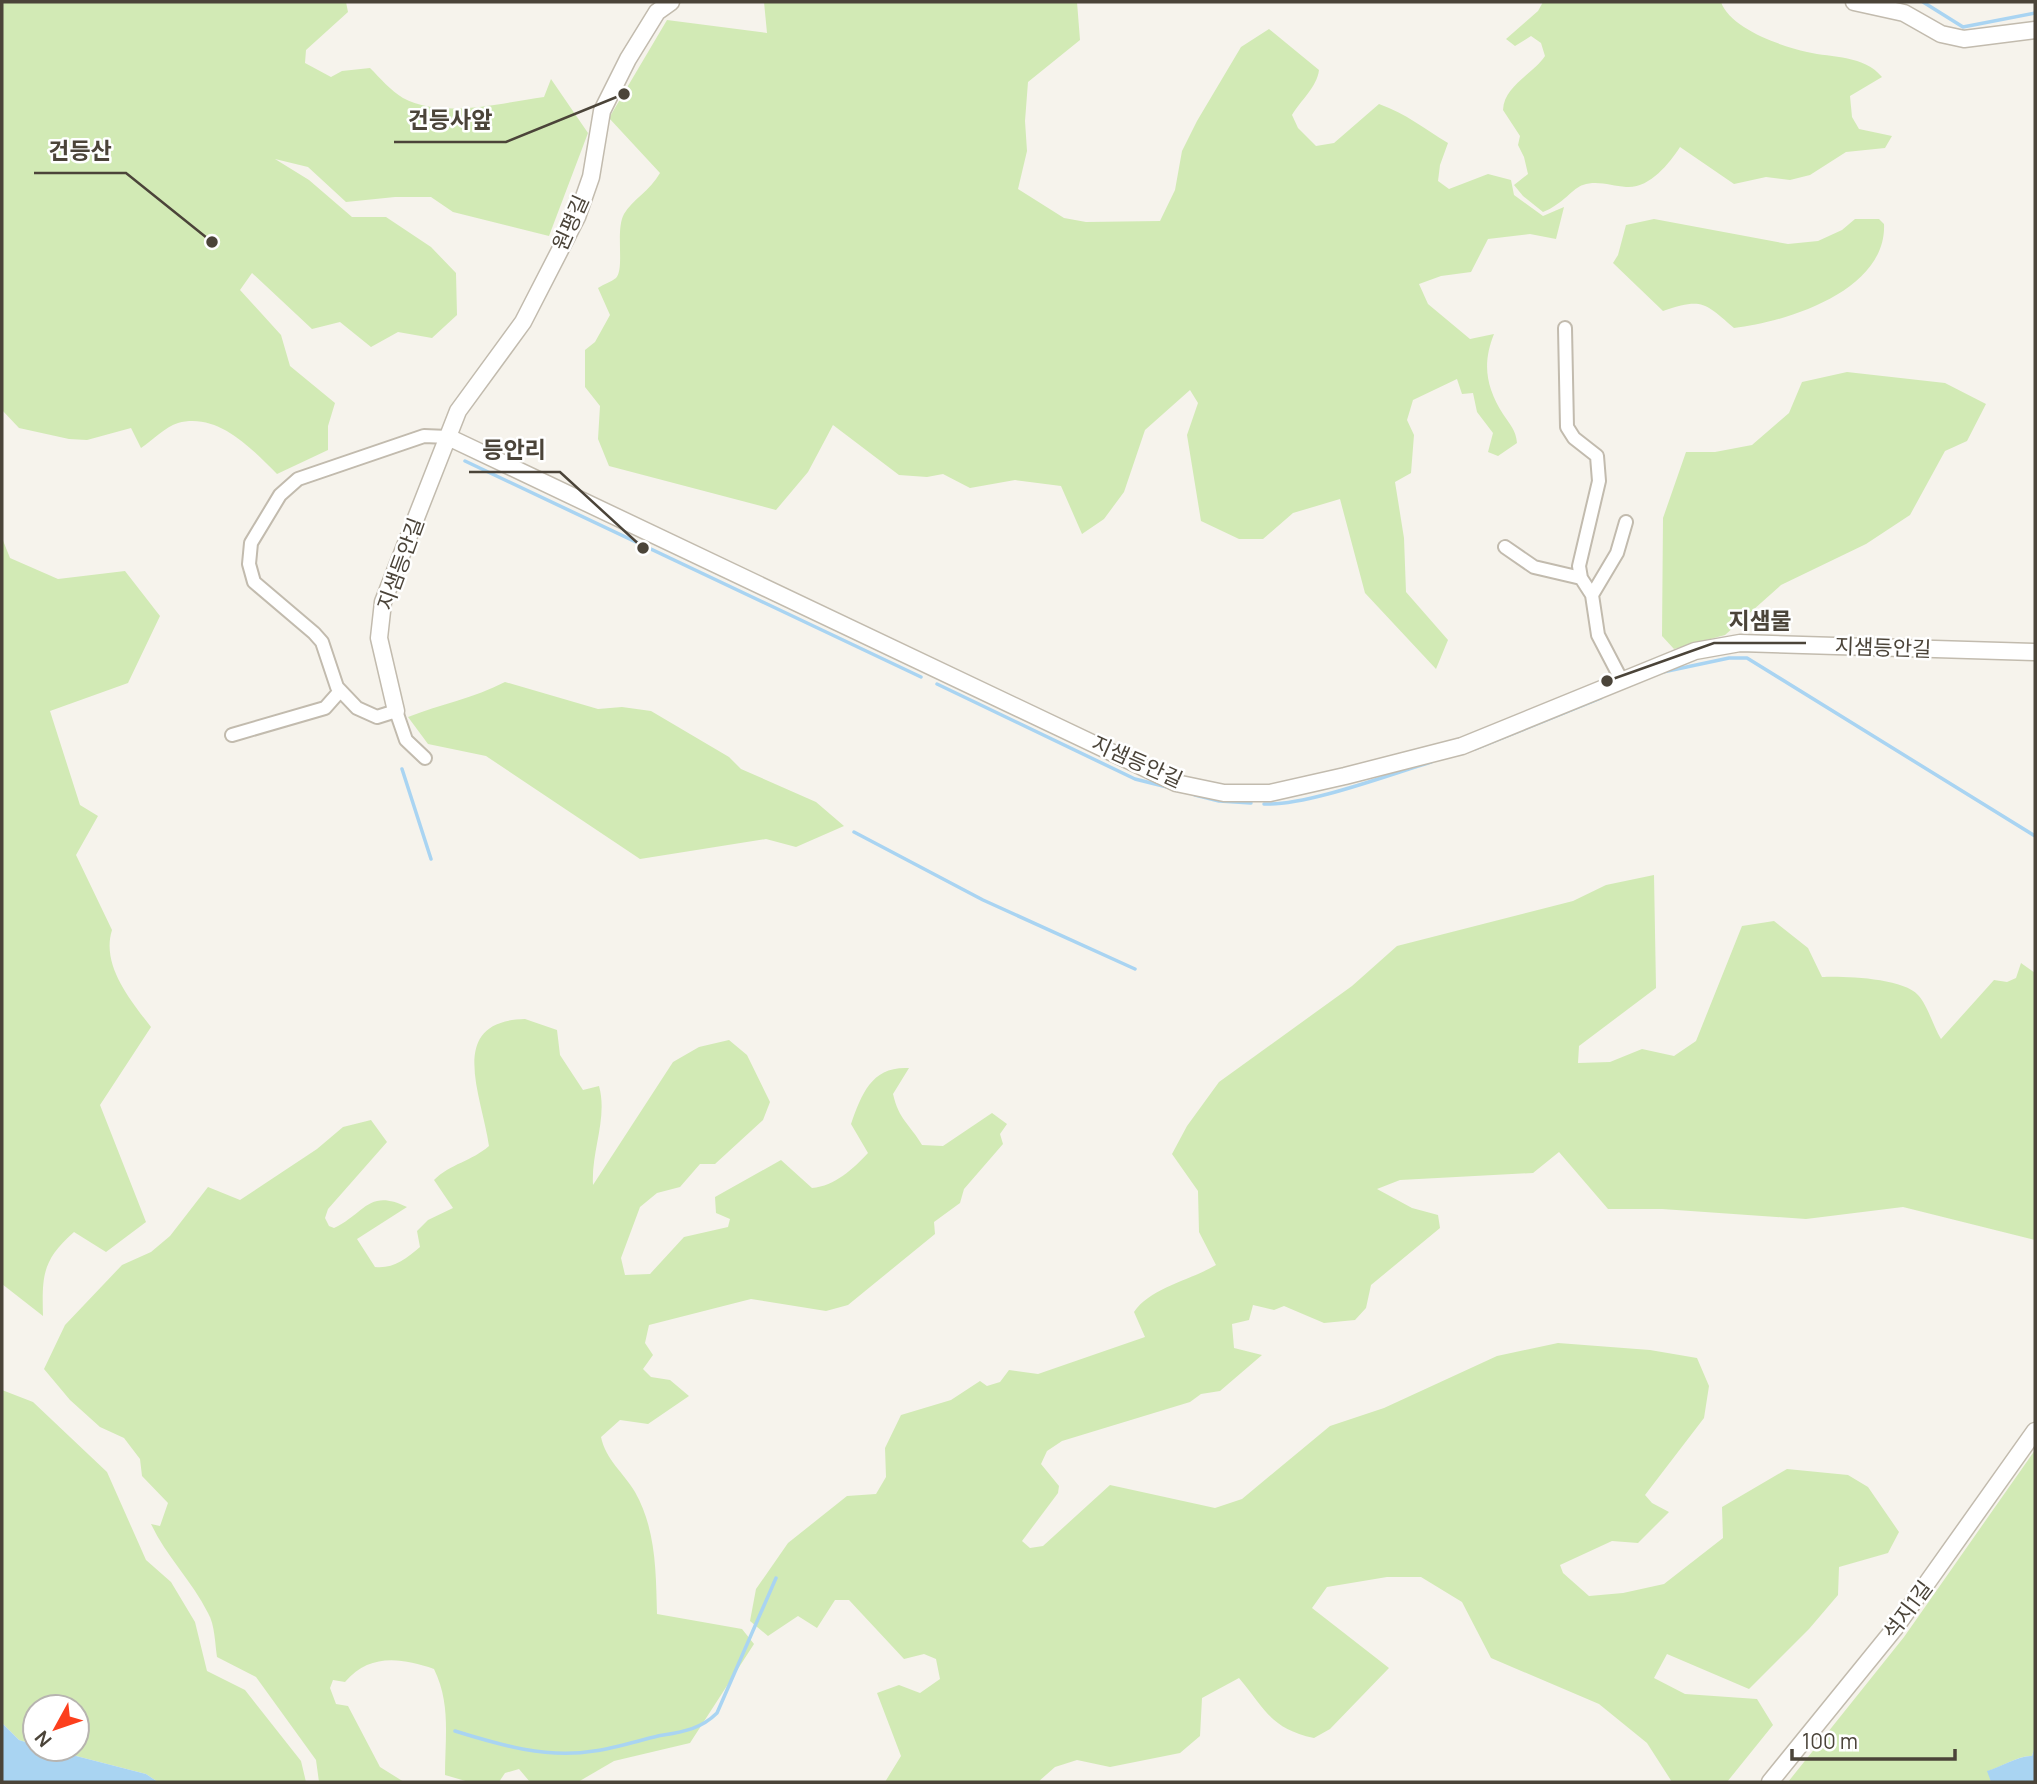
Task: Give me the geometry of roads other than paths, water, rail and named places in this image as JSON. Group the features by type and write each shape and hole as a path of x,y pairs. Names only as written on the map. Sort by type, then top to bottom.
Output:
{"street":[{"name":"원평길","path":"448,436 458,411 523,321 577,217 591,177 602,111 657,12 671,2"},
{"path":"1854,2 1904,13 1941,34 1964,39 2035,30"},
{"path":"1565,327 1567,427 1574,438 1597,456 1599,481 1579,566 1581,578 1592,595 1598,635 1622,681"},
{"path":"425,758 406,740 396,711 377,717 357,708 340,691 322,642 254,582 249,564 251,544 280,495 298,479 424,436 448,436"},
{"name":"지샘등안길","path":"396,711 379,638 383,602 448,436 1176,783 1224,793 1270,793 1462,746 1695,651 1740,643 2035,652"},
{"path":"1592,595 1617,554 1626,523"},
{"path":"1505,547 1534,567 1581,578"},
{"path":"232,735 251,726 325,708 340,691"},
{"name":"석지1길","path":"1770,1782 1895,1628 2035,1431"}],"water":[{"path":"2,1723 21,1741 21,1763 91,1763 91,1760 146,1774 158,1782 2,1782"},
{"path":"2035,1746 2035,1782 1991,1782 1987,1771 2016,1759 2032,1756"}],"waterway":[{"path":"1923,2 1963,27 2035,13"},
{"path":"465,461 921,677"},
{"path":"1663,672 1729,658 1747,658 2035,836"},
{"path":"937,684 1135,779 1171,788"},
{"path":"1475,749 1601,698"},
{"path":"1264,804 1324,795 1431,762"},
{"path":"402,769 431,859"},
{"path":"1195,795 1219,801 1251,803"},
{"path":"854,832 983,900 1135,969"},
{"path":"455,1731 524,1749 576,1753 610,1748 697,1727 717,1713 776,1578"}],"place":[{"name":"건등사앞","path":"624,94"},
{"name":"건등산","path":"212,242"},
{"name":"등안리","path":"643,548"},
{"name":"지샘물","path":"1607,681"}]}
